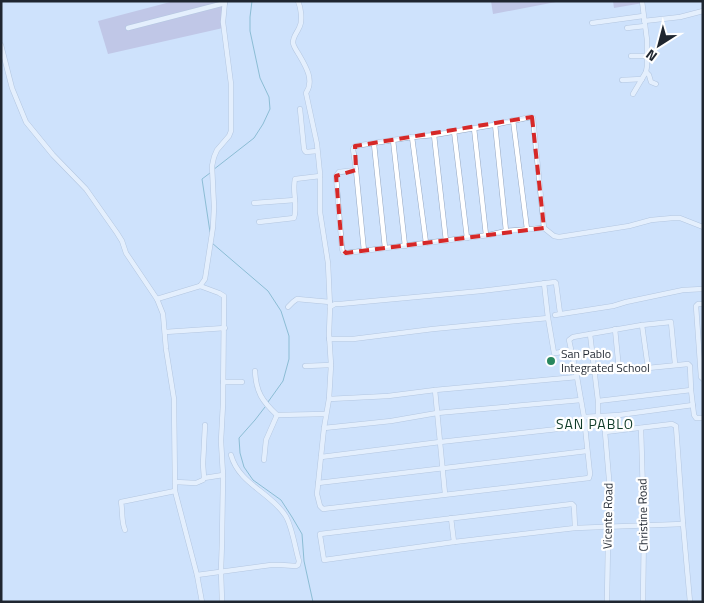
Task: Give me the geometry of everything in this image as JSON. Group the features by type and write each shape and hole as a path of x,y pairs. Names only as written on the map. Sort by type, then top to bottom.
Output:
{"street":[{"path":"298,1 301,20 300,28 293,43 309,75 310,88 306,93 316,140 320,176 320,212 328,263 331,365 329,399 317,494 320,506 323,509 589,478 584,417 577,375 568,340 616,329 672,322 674,364"},
{"path":"128,28 225,2 224,22 231,84 231,131 217,150 212,166 213,227 205,279 200,286 158,299"},
{"path":"633,94 646,72 647,66 647,40 643,2"},
{"path":"592,24 680,17 703,11"},
{"path":"627,28 644,21"},
{"path":"1,45 12,88 26,122 41,142 90,195 117,233 126,253 158,299 163,314 166,349 174,399 175,491 197,575 202,602"},
{"path":"631,56 647,56"},
{"path":"646,72 651,82 656,84"},
{"path":"622,80 642,78"},
{"path":"300,109 304,149 306,152 317,151"},
{"path":"364,251 354,147 434,135 531,117 533,118 544,228"},
{"path":"513,120 527,229"},
{"path":"495,124 506,231"},
{"path":"474,128 486,235"},
{"path":"454,131 466,238"},
{"path":"434,135 446,240"},
{"path":"412,137 426,243"},
{"path":"393,140 405,246"},
{"path":"374,144 385,248"},
{"path":"356,170 340,172 336,176 342,249 346,253 527,229 544,228 559,238 567,235 630,226 651,220 673,218 680,218 703,228"},
{"path":"259,222 294,218 296,204 294,179 320,176"},
{"path":"254,203 295,200"},
{"path":"288,307 298,300 340,304 495,290 555,282 558,314 613,306 683,290 703,289"},
{"path":"544,283 554,352 571,350"},
{"path":"200,286 224,296 225,328 221,441 223,475 222,602"},
{"path":"703,304 696,306 701,377 703,379"},
{"path":"330,339 353,339 548,318"},
{"path":"642,325 648,368"},
{"path":"165,332 225,328"},
{"path":"616,329 619,370"},
{"path":"590,334 598,416"},
{"path":"329,399 388,396 594,372 690,364 695,418 703,418"},
{"path":"305,366 331,365"},
{"path":"255,371 256,381 262,398 266,405 277,415 326,414"},
{"path":"223,382 242,382"},
{"path":"435,390 445,494"},
{"path":"598,401 691,390"},
{"path":"324,428 391,421 437,413 581,400"},
{"path":"584,417 618,415 693,405"},
{"path":"264,460 266,440 277,415"},
{"path":"641,428 672,424 676,426 690,602"},
{"path":"204,478 206,425"},
{"path":"321,457 585,426"},
{"name":"Vicente Road","path":"606,602 609,479 605,431 641,428"},
{"name":"Christine Road","path":"641,428 644,526 643,602"},
{"path":"318,483 587,451"},
{"path":"197,575 276,565 298,565 299,561 287,517 277,505 240,473 230,455"},
{"path":"175,482 196,482 204,478 223,475"},
{"path":"125,530 121,520 121,502 175,491"},
{"path":"575,528 574,506 572,504 320,535 323,560 575,528 683,524"},
{"path":"451,518 454,542"}],"highlighted area":[{"path":"532,117 544,228 346,253 342,249 336,176 356,170 355,146"}],"shaded area":[{"path":"174,1 222,1 223,28 108,54 98,21"},
{"path":"491,1 561,1 493,14"},
{"path":"613,1 643,1 643,3 614,8"}],"waterway":[{"path":"213,170 254,138 270,109 269,97 260,78 250,31 252,1"},
{"path":"210,173 202,179 210,232"},
{"path":"212,243 268,291 281,311 289,336 289,359 283,381 268,402"},
{"path":"265,407 239,438 240,453 244,467 253,480 281,500 302,534 304,561 313,602"}],"place":[{"name":"San Pablo Integrated School","path":"551,361"}],"district":[{"name":"SAN PABLO","path":"595,424"}]}
